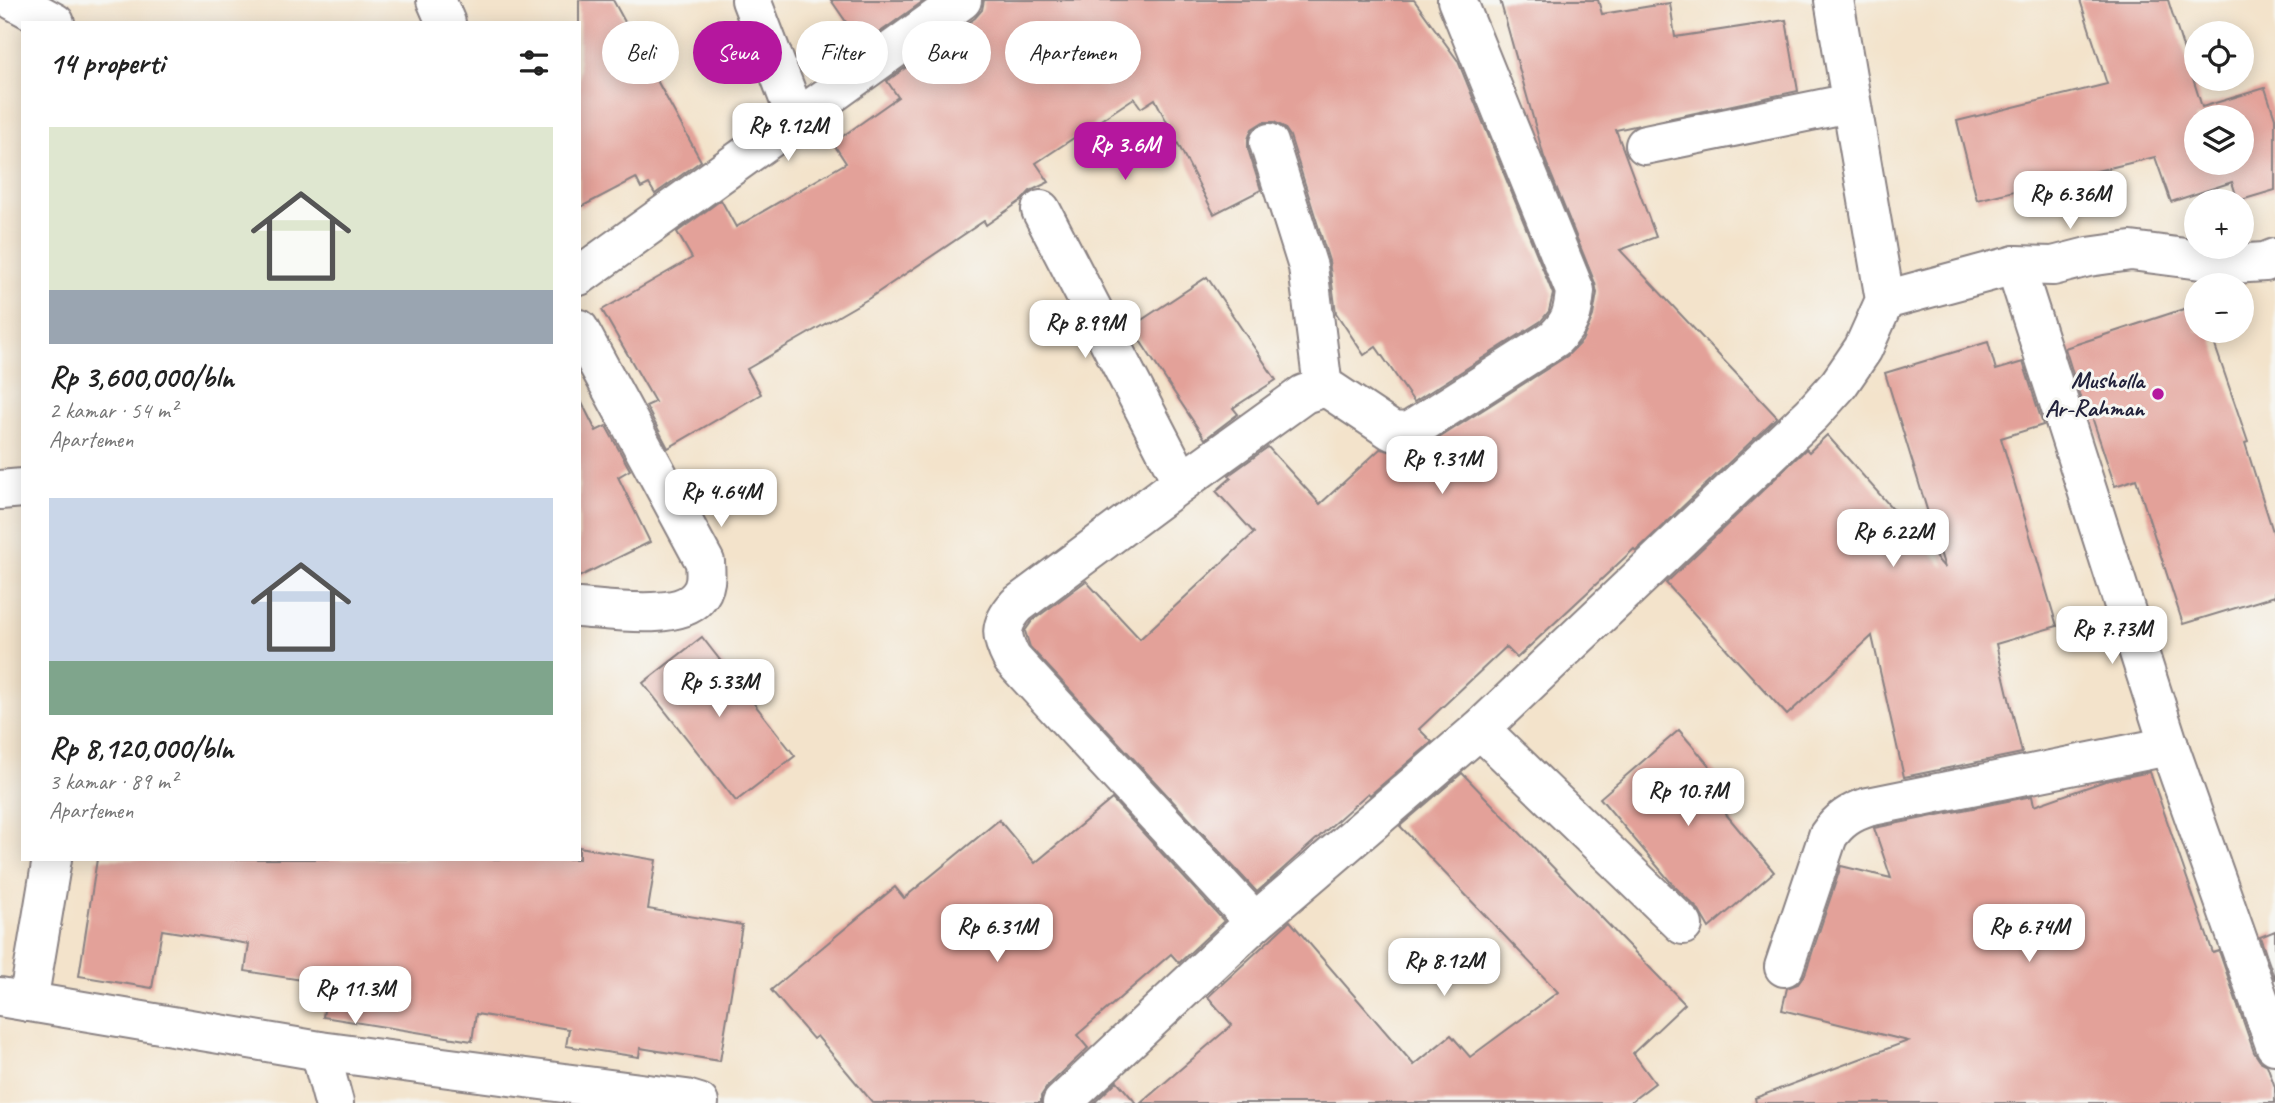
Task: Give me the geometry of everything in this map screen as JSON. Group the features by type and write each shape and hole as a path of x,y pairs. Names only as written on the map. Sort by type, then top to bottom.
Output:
{"street":[{"path":"13,0 51,21"},
{"path":"436,0 445,21"},
{"path":"751,0 797,120"},
{"path":"581,275 962,0"},
{"path":"1255,922 1012,659 1003,641 1003,626 1017,605 1304,394 1323,388 1332,391 1392,430 1408,432 1555,338 1567,326 1573,310 1575,290 1457,0"},
{"path":"1062,1103 1255,922 1480,729 1812,414 1839,384 1863,349 1885,300 1834,0"},
{"path":"1645,145 1850,103"},
{"path":"1269,143 1308,267 1323,388"},
{"path":"1041,210 1181,482"},
{"path":"1885,300 2015,265 2053,266 2088,257 2131,251 2232,264 2265,262 2275,258"},
{"path":"2015,265 2169,746 2275,1045"},
{"path":"581,333 705,562 706,581 697,598 683,608 666,612 581,608"},
{"path":"0,490 21,488"},
{"path":"1480,729 1683,925"},
{"path":"1784,967 1828,836 1837,822 1851,813 1868,807 2169,746"},
{"path":"51,861 14,999 320,1051 699,1103"},
{"path":"320,1051 334,1103"}],"building":[{"path":"579,0 613,0 624,21 602,21 602,84 659,84 701,161 655,194 649,184 641,188 636,178 581,207"},
{"path":"831,0 925,0 888,26 888,21 845,21"},
{"path":"984,0 1414,0 1458,61 1553,294 1549,311 1541,321 1414,402 1376,347 1364,355 1336,313 1329,261 1290,136 1284,127 1274,122 1263,122 1252,129 1248,149 1261,190 1214,214 1155,99 1141,108 1134,98 1036,163 1049,182 1030,191 1022,200 986,225 984,221 868,299 747,369 761,394 668,448 646,406 655,402 602,310 692,258 677,232 721,200 736,227 846,163 833,143 898,97 888,80 902,70 902,84 991,84 991,21 971,21 982,10"},
{"path":"1500,0 1598,0 1602,14 1670,3 1675,37 1786,20 1798,91 1616,130 1656,237 1620,250 1777,417 1636,551 1634,549 1517,658 1506,647 1419,729 1432,742 1370,795 1368,793 1257,892 1030,647 1025,631 1032,621 1086,581 1140,639 1254,533 1216,491 1231,478 1229,475 1268,447 1320,504 1380,449 1407,454 1420,450 1567,356 1582,341 1593,316 1597,293 1595,283 1544,157"},
{"path":"2080,0 2168,0 2184,50 2184,91 2197,91 2201,105 2184,105 2184,175 2254,175 2254,105 2209,105 2265,88 2275,118 2275,190 2254,196 2254,189 2234,189 2232,182 2211,189 2184,189 2184,198 2171,202 2155,157 1977,200 1957,121 2107,84"},
{"path":"1207,277 1276,380 1233,408 1238,414 1205,439 1131,327"},
{"path":"2184,309 2184,343 2214,343 2248,442 2245,443 2275,538 2275,596 2183,624 2136,479 2115,486 2090,411 2085,413 2065,348"},
{"path":"1988,342 1996,370 2023,362 2043,425 2001,438 2057,626 1996,644 2022,753 1904,777 1872,636 1787,715 1666,583 1806,449 1809,452 1827,435 1945,568 1885,373"},
{"path":"581,401 596,431 606,426 630,470 618,477 650,542 581,576"},
{"path":"702,637 795,756 736,801 643,683"},
{"path":"1679,730 1734,795 1720,807 1774,872 1709,928 1698,909 1673,885 1600,798"},
{"path":"2150,772 2213,953 2219,951 2254,1052 2260,1061 2267,1065 2275,1087 2275,1103 1756,1103 1755,1098 1908,1041 1782,1010 1787,988 1798,984 1805,974 1841,866 1891,878 1874,828 2032,796 2034,806 2105,781"},
{"path":"1462,773 1685,1004 1633,1053 1655,1083 1629,1103 1141,1103 1232,1025 1208,997 1290,921 1414,1065 1451,1035 1470,1057 1558,992 1400,826"},
{"path":"1112,799 1224,921 1179,963 1171,954 1077,1035 1088,1048 1047,1087 1041,1096 1041,1103 873,1103 817,1036 813,1039 771,990 895,887 904,898 999,820 1035,863"},
{"path":"581,847 656,860 648,909 742,925 720,1061 640,1048 639,1057 566,1046 569,1029 476,1014 472,1041 323,1017 328,984 245,971 249,944 162,930 152,988 79,976 97,861 581,861"},
{"path":"2275,931 2275,980 2260,937"},
{"path":"1117,1081 1136,1103 1094,1103"}],"place":[{"name":"Musholla Ar-Rahman","path":"2158,394"}]}
